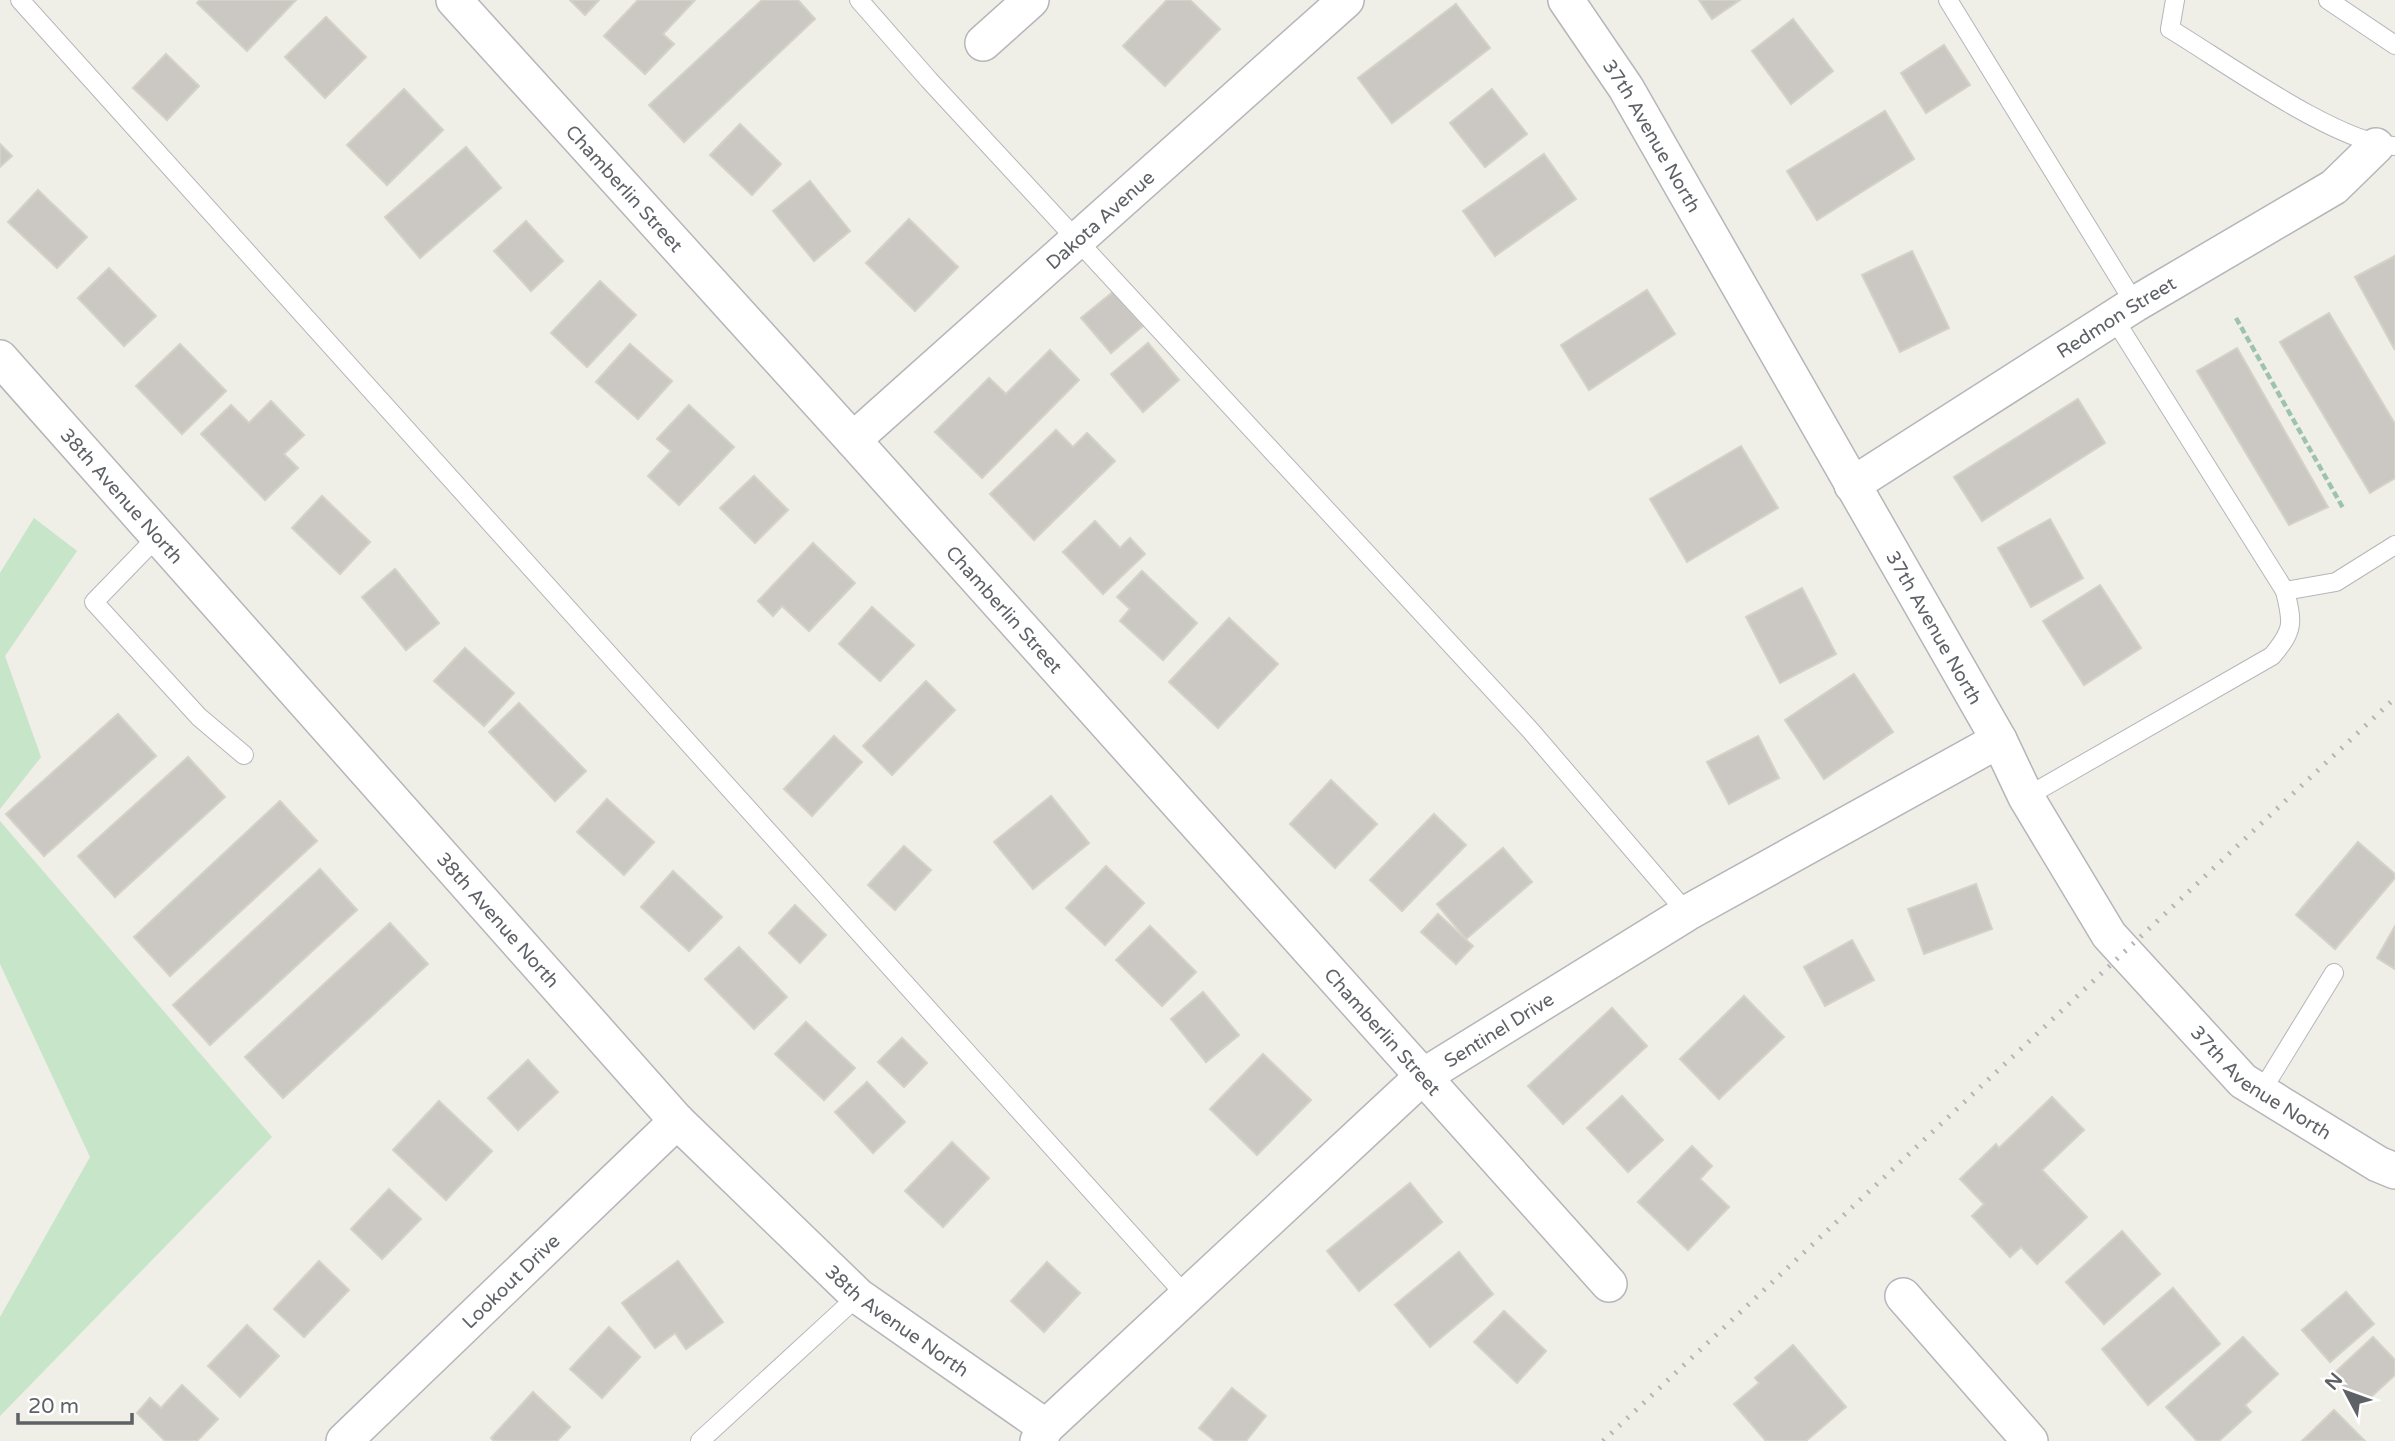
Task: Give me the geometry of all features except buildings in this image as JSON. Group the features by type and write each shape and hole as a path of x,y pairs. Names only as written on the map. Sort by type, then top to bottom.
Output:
{"street":[{"name":"Chamberlin Street","path":"454,0 853,440 1609,1284"},
{"path":"983,43 1031,0"},
{"name":"Dakota Avenue","path":"853,440 1346,0"},
{"name":"37th Avenue North","path":"1566,0 1626,88 1999,740 2026,797 2109,935 2243,1081 2378,1164 2395,1171"},
{"name":"Redmon Street","path":"1852,485 2124,311 2334,187 2385,146"},
{"name":"38th Avenue North","path":"0,358 677,1121 858,1296 1042,1434"},
{"name":"Sentinel Drive","path":"1042,1434 1422,1077 1687,913 1999,740"},
{"name":"Lookout Drive","path":"344,1441 677,1121"},
{"path":"1903,1296 2030,1441"}],"lane":[{"path":"20,0 1188,1297"},
{"path":"859,0 929,80 1531,731 1687,913"},
{"path":"1948,0 2285,591 2293,621 2286,639 2272,656 2026,797"},
{"path":"2175,0 2171,29 2313,116 2385,146"},
{"path":"2328,0 2395,45"},
{"path":"159,535 94,602 199,717 244,755"},
{"path":"2285,591 2336,582 2395,545"},
{"path":"2261,1092 2334,973"},
{"path":"700,1441 858,1296"}],"path":[{"path":"2236,318 2343,508"}],"green space":[{"path":"34,518 77,551 5,656 41,757 0,809 0,573"},
{"path":"0,821 272,1137 0,1416 0,1317 90,1157 0,964"}],"railway":[{"path":"1603,1441 2395,698"}]}
